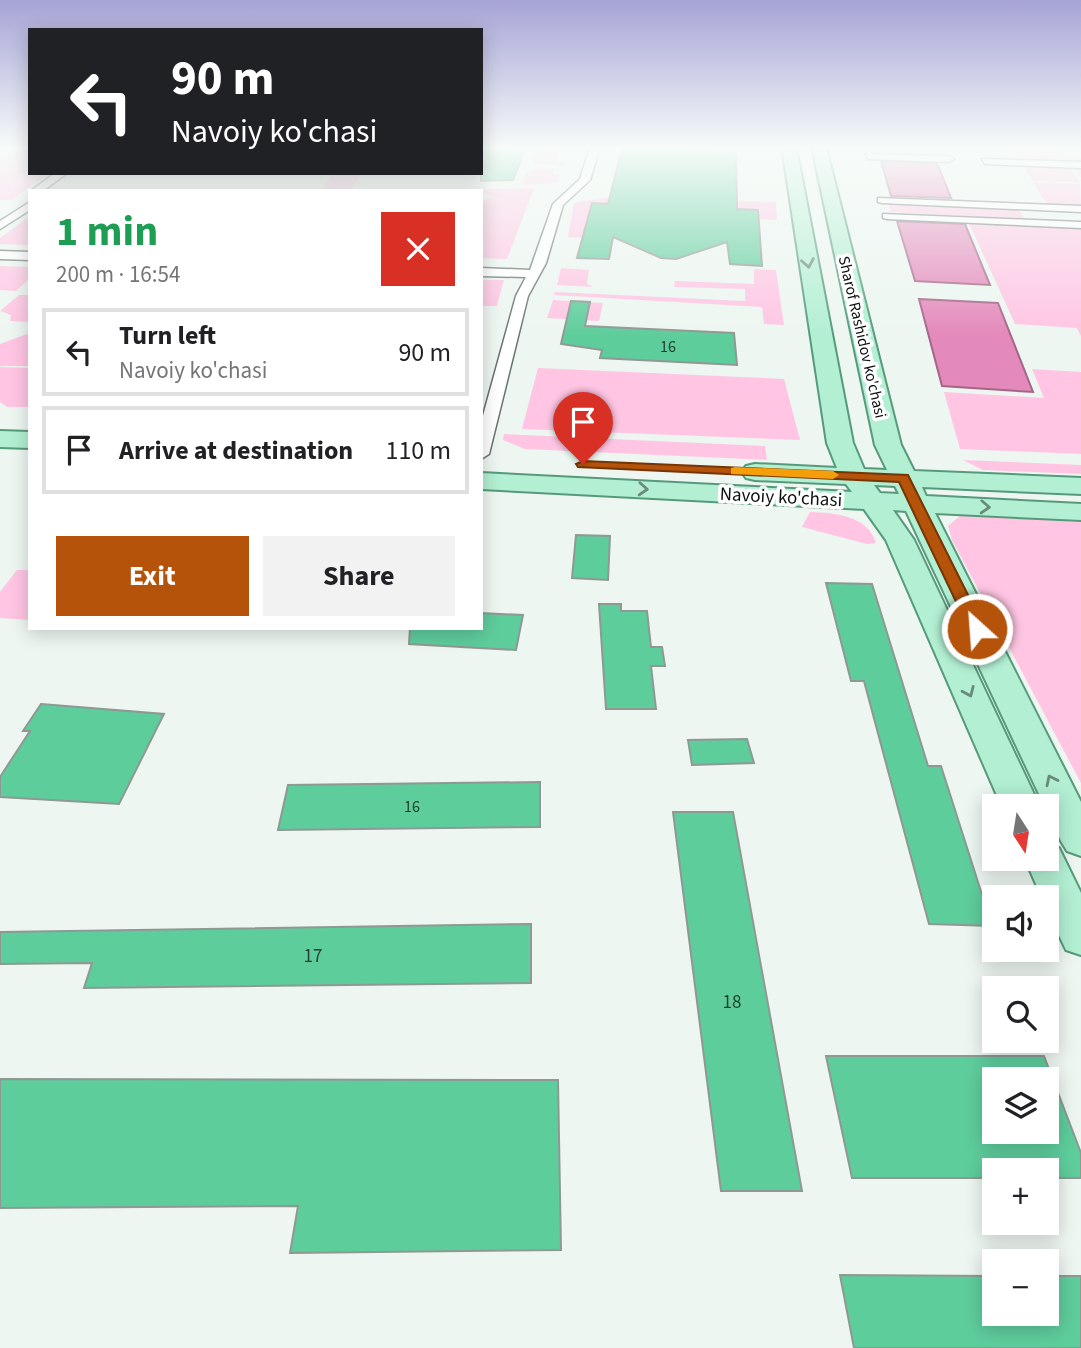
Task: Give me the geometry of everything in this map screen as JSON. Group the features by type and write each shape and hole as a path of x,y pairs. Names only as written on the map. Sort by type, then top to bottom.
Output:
{"main road":[{"name":"Sharof Rashidov ko'chasi","path":"800,210 840,443 863,489 900,540 1015,794"},
{"name":"Sharof Rashidov ko'chasi","path":"833,210 888,445 1081,841"},
{"path":"0,439 28,440"},
{"path":"785,473 824,463 840,443"},
{"name":"Sharof Rashidov ko'chasi","path":"888,445 903,456 927,466 997,482"},
{"name":"Navoiy ko'chasi","path":"483,460 785,473 863,489"},
{"path":"0,461 28,462"},
{"name":"Navoiy ko'chasi","path":"483,481 910,491 1081,512"},
{"path":"997,482 1081,486"},
{"name":"Navoiy ko'chasi","path":"910,491 997,482"},
{"path":"1051,872 1081,938"}],"street":[{"path":"0,226 23,210"},
{"path":"483,446 522,296 540,263 556,210"},
{"path":"887,216 1081,225"},
{"path":"0,255 28,256"},
{"path":"483,272 533,274"}],"shaded area":[{"path":"483,210 526,210 507,259 483,258"},
{"path":"573,210 591,210 583,238 568,237"},
{"path":"756,210 776,210 777,220 759,219"},
{"path":"890,210 1019,210 1025,219"},
{"path":"28,217 28,245 0,244 0,238"},
{"path":"897,221 965,224 990,285 915,281"},
{"path":"969,223 1081,229 1081,336 1077,328 1015,324"},
{"path":"0,266 28,267 28,280 16,291 0,290"},
{"path":"561,268 589,270 587,284 593,287 557,285"},
{"path":"754,269 776,270 784,325 764,324 762,307 554,295 555,292 745,301 745,289 674,287 675,281 754,284"},
{"path":"483,280 504,280 497,306 483,306"},
{"path":"19,295 28,295 28,322 10,321 11,315 0,311"},
{"path":"919,299 998,303 1033,392 942,386"},
{"path":"553,300 603,303 599,321 547,318"},
{"path":"28,334 28,366 0,366 0,344"},
{"path":"0,367 28,368 28,407 7,407 0,402"},
{"path":"538,368 784,379 800,440 522,429"},
{"path":"1032,369 1081,372 1081,454 960,449 944,392 1044,398"},
{"path":"504,434 765,446 767,460 525,449 503,440"},
{"path":"963,460 1081,465 1081,474 983,470"},
{"path":"810,512 830,513 858,521 872,534 876,543 867,544 802,527"},
{"path":"961,515 1081,522 1081,783 952,540 948,526"},
{"path":"17,570 28,570 28,620 0,618 0,592"}],"building":[{"path":"590,210 758,210 762,266 730,264 727,242 676,259 661,258 613,237 609,259 577,258"},
{"path":"571,301 590,302 585,326 734,333 737,365 600,358 602,350 561,344"},
{"path":"576,535 610,536 608,580 572,578"},
{"path":"826,583 872,584 928,766 941,766 982,895 982,926 929,924 864,681 851,681"},
{"path":"599,604 621,604 621,611 647,611 651,647 662,647 665,666 651,666 656,709 606,709"},
{"path":"483,613 523,615 516,650 409,644 410,630 483,630"},
{"path":"41,704 164,714 119,804 0,797 0,777 30,731 23,731"},
{"path":"747,739 754,763 692,765 688,740"},
{"path":"540,782 540,827 278,830 288,785"},
{"path":"673,812 733,812 802,1191 721,1191"},
{"path":"531,924 531,983 84,988 92,963 0,964 0,932"},
{"path":"826,1056 1044,1056 1048,1067 982,1067 982,1144 1059,1144 1059,1095 1081,1153 1081,1178 1059,1178 1059,1158 982,1158 982,1178 852,1178"},
{"path":"0,1079 558,1080 561,1250 290,1253 298,1206 0,1208"},
{"path":"840,1275 982,1276 982,1326 1059,1326 1059,1276 1081,1276 1081,1348 854,1348"}],"slow traffic":[{"path":"735,471 833,475"}],"route":[{"path":"583,464 903,478 977,629"}]}
